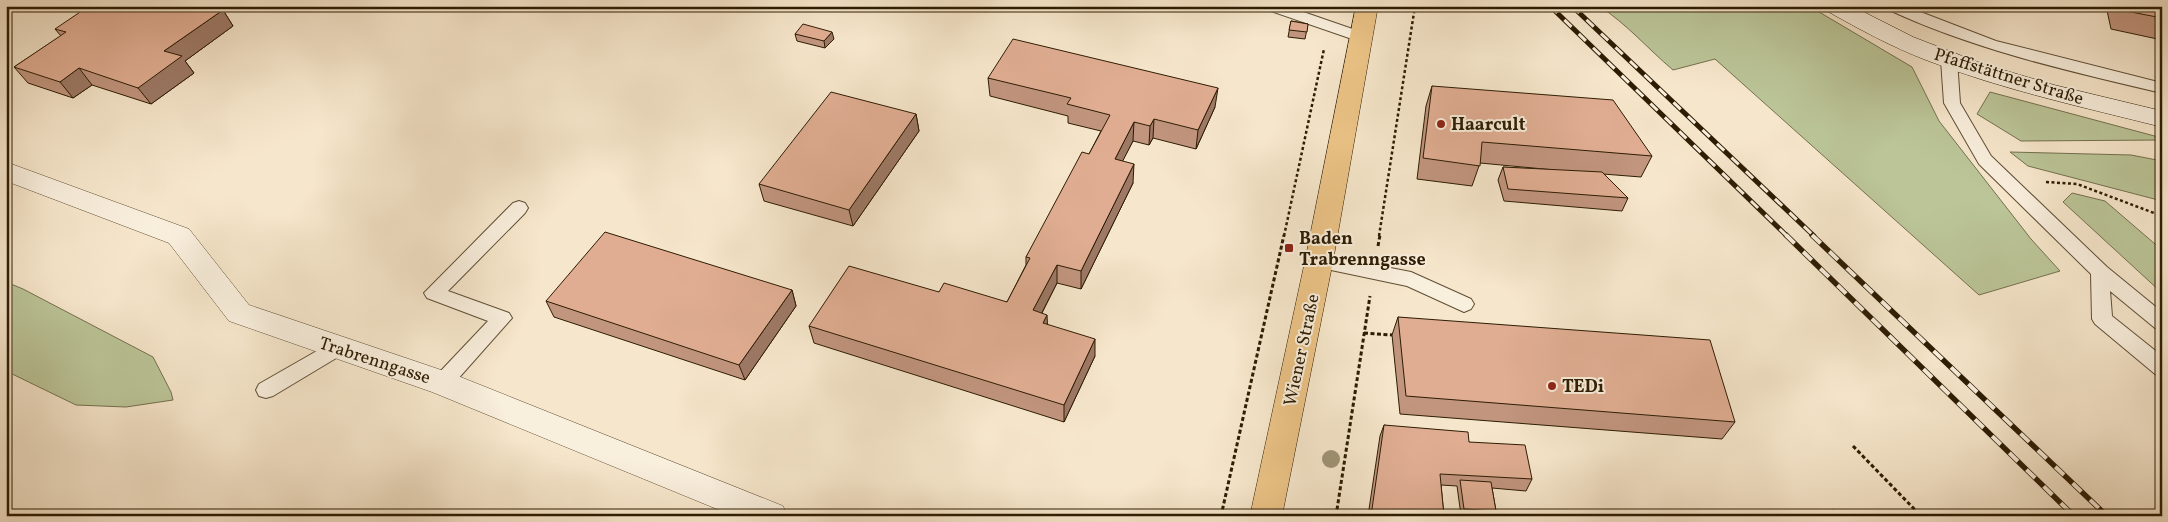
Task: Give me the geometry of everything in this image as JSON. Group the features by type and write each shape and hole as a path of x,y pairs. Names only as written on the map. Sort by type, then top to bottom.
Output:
{"main road":[{"name":"Wiener Straße","path":"1266,516 1320,260 1367,6"}],"street":[{"name":"Pfaffstättner Straße","path":"1835,6 1868,25 1949,60 2046,90 2162,119"},
{"name":"Trabrenngasse","path":"6,171 179,236 239,313 442,383 771,516"}],"lane":[{"path":"1892,6 1919,20 2009,51 2162,88"},
{"path":"1273,7 1361,37"},
{"path":"1949,60 1952,103 1985,160 2100,272 2162,323"},
{"path":"442,383 502,318 434,293 519,208"},
{"path":"1320,260 1411,279 1464,304"},
{"path":"2100,272 2102,319 2162,368"},
{"path":"266,390 336,348"}],"path":[{"path":"1221,516 1292,200 1328,26"},
{"path":"2003,178 2077,184 2162,216"},
{"path":"1364,333 1382,336 1392,335"},
{"path":"1853,446 1921,516"}],"green space":[{"path":"1599,6 1809,6 1912,67 1939,121 2031,239 2060,271 1979,295 1715,59 1673,70 1628,29"},
{"path":"1990,92 2162,138 2162,140 2021,141 1977,114"},
{"path":"2010,152 2131,155 2162,161 2162,201 2028,166"},
{"path":"2072,193 2105,201 2162,250 2162,293 2063,202"},
{"path":"6,282 153,357 171,392 173,400 126,407 76,405 6,371"}],"building":[{"path":"89,6 211,6 223,10 164,51 182,56 138,88 79,68 60,82 14,67 66,32 55,29"},
{"path":"2125,6 2162,6 2162,18 2126,11"},
{"path":"1291,21 1308,24 1307,32 1289,30"},
{"path":"803,24 832,32 824,41 795,34"},
{"path":"1013,39 1218,88 1198,130 1154,119 1150,126 1134,122 1115,159 1134,164 1081,271 1057,265 1033,310 1047,315 1043,323 1095,339 1064,405 809,326 849,266 939,292 944,283 1007,302 1030,258 1026,257 1082,152 1089,154 1110,115 1067,104 1071,98 988,78"},
{"path":"1432,86 1613,100 1652,156 1482,142 1480,166 1423,158"},
{"path":"831,92 916,114 849,210 759,184"},
{"path":"1503,167 1602,172 1628,198 1508,189"},
{"path":"605,232 792,290 739,365 546,301"},
{"name":"TEDi","path":"1398,317 1710,340 1735,422 1406,396"},
{"path":"1384,425 1468,432 1469,442 1525,445 1532,479 1440,474 1444,516 1371,516"},
{"path":"1460,480 1491,482 1496,511 1464,509"},
{"path":"1834,510 1838,516 1808,516"}],"railway":[{"path":"1550,6 1787,236"},
{"path":"1572,6 1814,236"},
{"path":"1786,235 2074,516"},
{"path":"1812,235 2107,516"}],"place":[{"name":"Haarcult","path":"1441,124"},
{"name":"Baden Trabrenngasse","path":"1289,248"},
{"name":"TEDi","path":"1552,386"}]}
